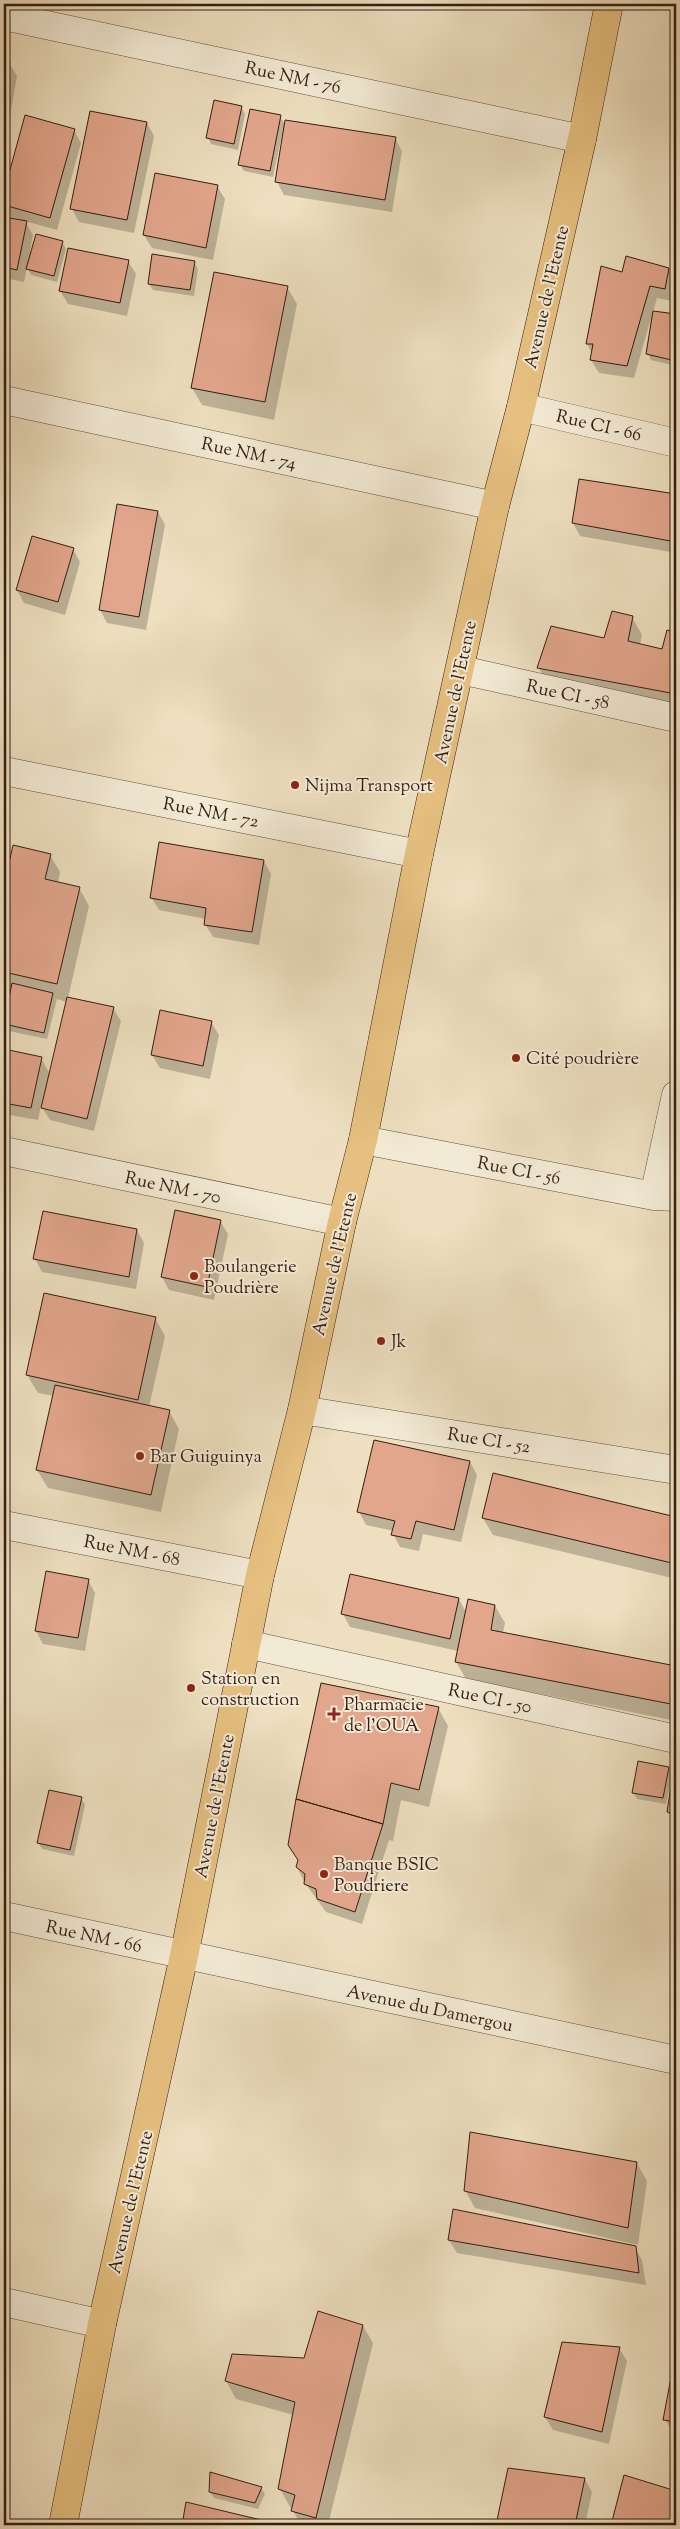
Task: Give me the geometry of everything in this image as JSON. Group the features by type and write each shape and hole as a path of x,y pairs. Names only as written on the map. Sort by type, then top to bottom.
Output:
{"main road":[{"name":"Avenue de l'Etente","path":"63,2525 102,2324 184,1956 260,1575 302,1410 342,1222 363,1140 419,854 461,670 495,506 521,407 582,139 609,4"}],"street":[{"name":"Rue NM - 76","path":"4,16 582,139"},
{"name":"Rue NM - 74","path":"4,400 495,506"},
{"name":"Rue CI - 66","path":"521,407 676,443"},
{"name":"Rue CI - 58","path":"461,670 676,718"},
{"name":"Rue NM - 72","path":"4,771 419,854"},
{"path":"665,1196 676,1095"},
{"name":"Rue CI - 56","path":"363,1140 665,1196"},
{"name":"Rue NM - 70","path":"4,1151 342,1222"},
{"name":"Rue CI - 52","path":"302,1410 676,1470"},
{"name":"Rue NM - 68","path":"4,1525 260,1575"},
{"name":"Rue CI - 50","path":"246,1644 676,1739"},
{"name":"Rue NM - 66","path":"4,1916 184,1956"},
{"name":"Avenue du Damergou","path":"184,1956 676,2060"},
{"path":"4,2302 102,2324"}],"building":[{"path":"4,61 10,62 4,98"},
{"path":"214,100 242,106 234,144 206,138"},
{"path":"250,109 281,115 270,171 238,165"},
{"path":"90,111 147,122 127,220 70,209"},
{"path":"25,115 75,129 50,218 4,205 4,192"},
{"path":"285,120 396,137 385,200 275,182"},
{"path":"155,173 218,185 206,248 143,235"},
{"path":"4,217 27,221 17,270 4,267"},
{"path":"36,234 63,241 54,276 26,269"},
{"path":"68,248 129,260 120,303 59,291"},
{"path":"152,254 195,261 190,290 148,284"},
{"path":"626,256 669,268 665,289 650,286 627,366 590,360 593,344 586,344 601,266 622,272"},
{"path":"214,272 288,286 265,402 191,388"},
{"path":"653,311 676,314 676,361 646,354"},
{"path":"579,479 676,494 676,542 572,523"},
{"path":"117,504 158,511 139,617 99,610"},
{"path":"32,536 74,548 58,602 16,590"},
{"path":"612,611 633,616 628,641 662,649 667,630 676,632 676,694 537,668 551,626 604,638"},
{"path":"159,842 264,860 252,932 204,925 206,908 150,898"},
{"path":"13,845 51,854 45,879 80,887 57,984 4,972 4,885"},
{"path":"12,983 53,993 44,1033 4,1024"},
{"path":"67,997 114,1007 87,1119 41,1108"},
{"path":"160,1010 212,1021 203,1066 151,1055"},
{"path":"4,1049 42,1057 31,1108 4,1103"},
{"path":"175,1210 221,1220 207,1287 161,1277"},
{"path":"43,1211 137,1229 129,1277 33,1259"},
{"path":"44,1293 156,1317 138,1400 26,1375"},
{"path":"55,1385 170,1410 151,1495 36,1470"},
{"path":"374,1440 470,1461 454,1530 416,1521 411,1539 391,1535 395,1521 357,1512"},
{"path":"493,1473 676,1517 676,1564 482,1518"},
{"path":"46,1571 89,1579 78,1638 35,1631"},
{"path":"350,1574 459,1598 450,1639 341,1614"},
{"path":"468,1599 495,1605 491,1630 676,1666 676,1705 455,1662"},
{"path":"321,1683 439,1707 419,1790 391,1783 383,1824 296,1799"},
{"path":"638,1761 669,1767 663,1798 632,1793"},
{"path":"673,1772 676,1772 676,1814 667,1812"},
{"path":"49,1790 82,1797 70,1850 37,1843"},
{"path":"296,1799 383,1824 355,1912 317,1899 316,1889 304,1884 305,1874 296,1867 298,1860 288,1845"},
{"path":"470,2132 637,2162 628,2228 464,2191"},
{"path":"453,2209 636,2246 639,2273 448,2240"},
{"path":"318,2311 363,2325 316,2518 291,2511 295,2495 278,2489 295,2402 225,2381 232,2354 304,2358"},
{"path":"562,2342 620,2347 602,2432 544,2417"},
{"path":"676,2351 676,2422 663,2420"},
{"path":"508,2468 585,2478 575,2525 496,2525"},
{"path":"210,2472 262,2487 255,2503 209,2492"},
{"path":"624,2475 676,2491 676,2525 611,2525"},
{"path":"186,2502 282,2525 182,2525"}],"place":[{"name":"Nijma Transport","path":"295,785"},
{"name":"Cité poudrière","path":"516,1058"},
{"name":"Boulangerie Poudrière","path":"194,1276"},
{"name":"Jk","path":"381,1341"},
{"name":"Bar Guiguinya","path":"140,1456"},
{"name":"Station en construction","path":"191,1688"},
{"name":"Pharmacie de l'OUA","path":"334,1714"},
{"name":"Banque BSIC Poudriere","path":"324,1874"}]}
